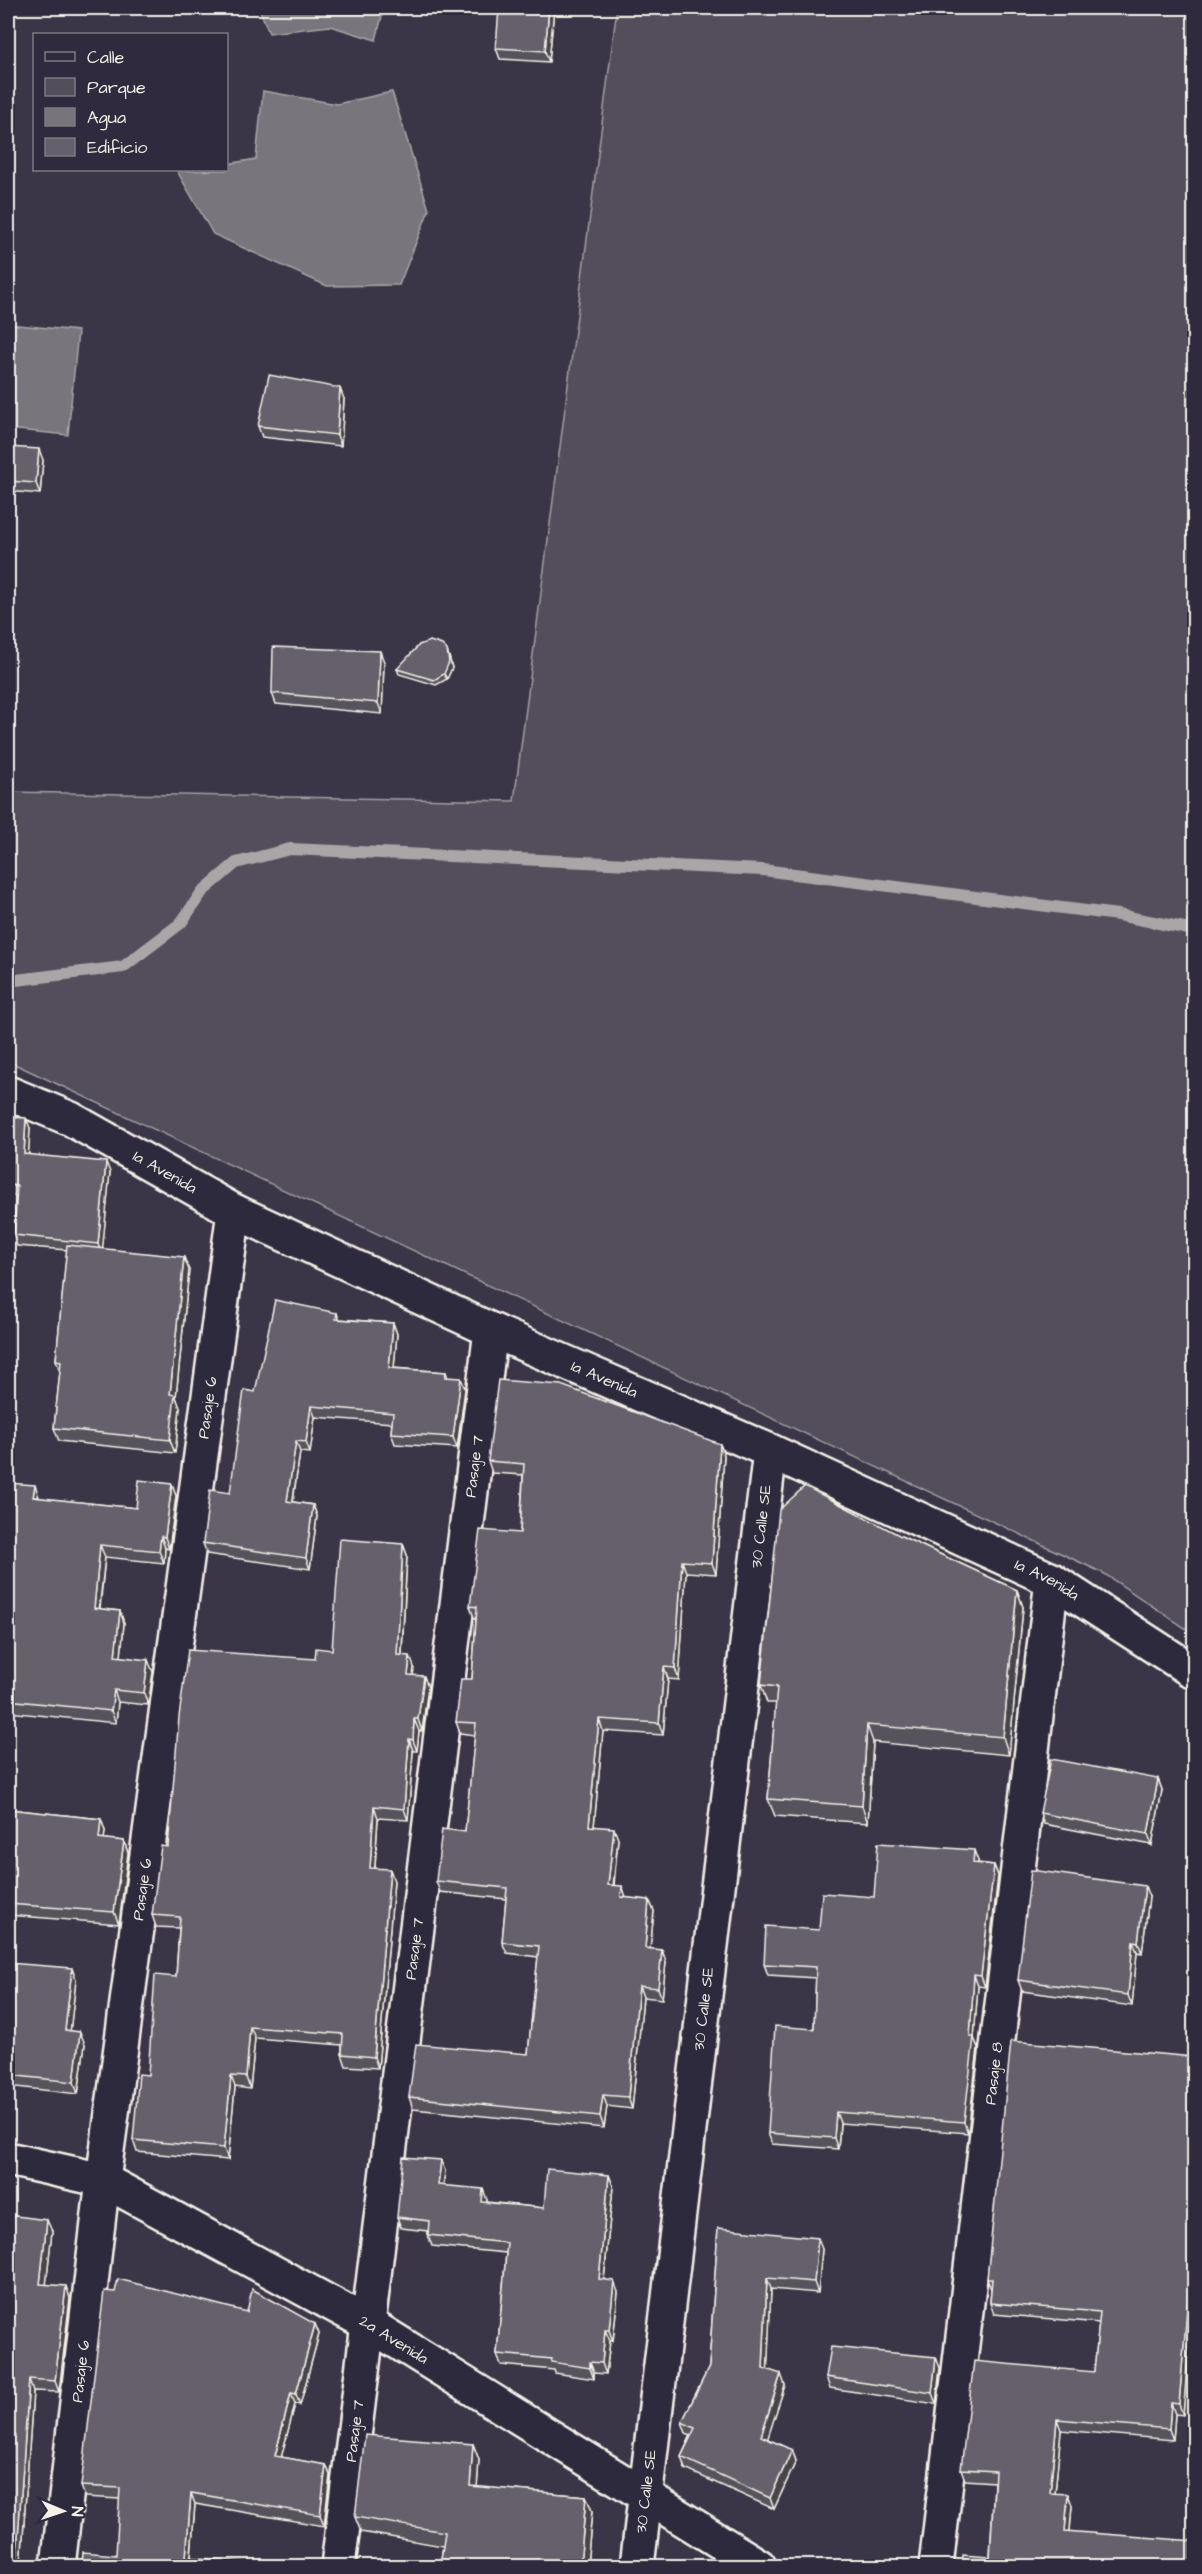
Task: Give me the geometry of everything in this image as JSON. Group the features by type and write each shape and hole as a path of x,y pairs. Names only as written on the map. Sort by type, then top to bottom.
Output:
{"street":[{"name":"1a Avenida","path":"8,1093 70,1119 234,1211 491,1330 770,1450 1052,1580 1194,1672"},
{"name":"Pasaje 6","path":"58,2566 103,2180 234,1211"},
{"name":"Pasaje 7","path":"338,2566 491,1330"},
{"name":"30 Calle SE","path":"637,2566 770,1450"},
{"name":"Pasaje 8","path":"936,2566 1052,1580"},
{"name":"2a Avenida","path":"8,2159 103,2180 367,2323 759,2566"}],"green space":[{"path":"617,8 1194,8 1194,1634 1103,1573 8,1061 8,792 514,801"}],"water":[{"path":"259,8 384,8 376,40 330,26 269,33"},
{"path":"263,91 337,104 392,92 429,210 399,285 327,286 213,234 177,171 228,171 228,164 256,159"},
{"path":"8,324 78,331 68,435 8,429"}],"building":[{"path":"499,8 549,8 545,51 496,48"},
{"path":"269,375 340,388 337,435 258,426"},
{"path":"8,447 39,449 36,483 8,481"},
{"path":"430,641 442,645 447,650 449,662 444,674 434,680 397,669 419,645"},
{"path":"273,647 380,651 378,703 272,693"},
{"path":"8,1117 26,1118 24,1154 106,1162 98,1244 14,1235 17,1186 8,1185"},
{"path":"67,1245 184,1257 170,1394 175,1395 170,1440 54,1428 61,1361 56,1360"},
{"path":"275,1300 337,1313 336,1319 393,1323 389,1368 446,1372 445,1377 461,1378 453,1437 391,1433 393,1413 311,1406 306,1442 296,1441 287,1501 313,1505 306,1558 203,1543 210,1490 230,1493 244,1390 255,1392"},
{"path":"498,1380 561,1385 720,1444 712,1563 682,1561 675,1668 664,1667 659,1723 599,1719 589,1826 614,1828 608,1885 622,1886 621,1897 649,1900 645,1948 662,1950 658,1988 639,1986 628,2097 603,2095 600,2116 409,2097 416,2044 528,2054 539,1946 502,1942 507,1888 436,1881 442,1829 465,1832 476,1723 456,1722 461,1679 472,1679 477,1607 470,1606 480,1530 520,1533 524,1464 488,1461"},
{"path":"139,1480 172,1484 165,1537 161,1536 159,1551 100,1545 94,1608 120,1611 115,1656 148,1660 144,1693 114,1690 111,1711 8,1700 8,1483 35,1485 33,1497 136,1508"},
{"path":"805,1486 901,1536 1017,1590 1003,1737 867,1725 862,1806 768,1799 777,1687 761,1685 779,1510"},
{"path":"340,1539 403,1544 397,1655 410,1656 408,1675 424,1676 418,1719 414,1719 413,1740 409,1739 404,1809 374,1806 370,1868 390,1869 374,2057 342,2054 343,2034 250,2027 246,2077 231,2076 224,2148 133,2140 139,2074 148,2075 155,1975 176,1977 180,1917 152,1915 161,1846 168,1847 179,1717 188,1650 315,1659 316,1648 332,1650"},
{"path":"1051,1759 1158,1779 1148,1834 1040,1813"},
{"path":"8,1809 101,1819 99,1838 124,1841 114,1912 8,1904"},
{"path":"878,1843 974,1850 973,1863 994,1865 981,1976 974,1975 970,2037 974,2037 964,2122 836,2112 834,2138 768,2133 775,2026 814,2029 816,1967 764,1964 766,1926 819,1930 822,1893 874,1897"},
{"path":"1031,1870 1145,1886 1138,1942 1133,1941 1128,1995 1018,1980"},
{"path":"8,1963 72,1968 65,2030 80,2032 74,2082 8,2075"},
{"path":"1011,2041 1194,2057 1194,2263 1191,2262 1179,2404 1171,2403 1169,2429 1057,2419 1050,2493 1068,2494 1065,2531 1194,2541 1194,2566 962,2566 963,2555 990,2557 995,2471 961,2469 974,2361 1094,2372 1100,2312 990,2303 992,2279 987,2279"},
{"path":"403,2157 441,2160 438,2185 483,2189 482,2202 544,2208 547,2169 609,2175 599,2279 614,2281 609,2330 605,2330 602,2363 590,2362 590,2368 551,2362 552,2359 497,2354 507,2243 428,2235 429,2221 397,2217"},
{"path":"8,2215 47,2220 40,2284 66,2286 55,2381 29,2379 16,2566 8,2566"},
{"path":"718,2228 818,2238 814,2282 767,2278 763,2368 781,2374 761,2436 792,2450 770,2498 681,2457 695,2428 682,2422 709,2367"},
{"path":"118,2279 247,2312 252,2289 315,2324 296,2394 291,2393 275,2456 326,2465 320,2515 191,2493 186,2557 284,2566 82,2566 83,2552 116,2555 120,2488 81,2486 104,2291 115,2292"},
{"path":"831,2347 936,2357 932,2393 826,2377"},
{"path":"365,2435 473,2444 470,2486 586,2496 580,2566 440,2566 445,2532 355,2517"}],"waterway":[{"path":"8,981 123,967 181,923 202,892 236,863 290,849 763,870 1118,915 1194,930"}]}
